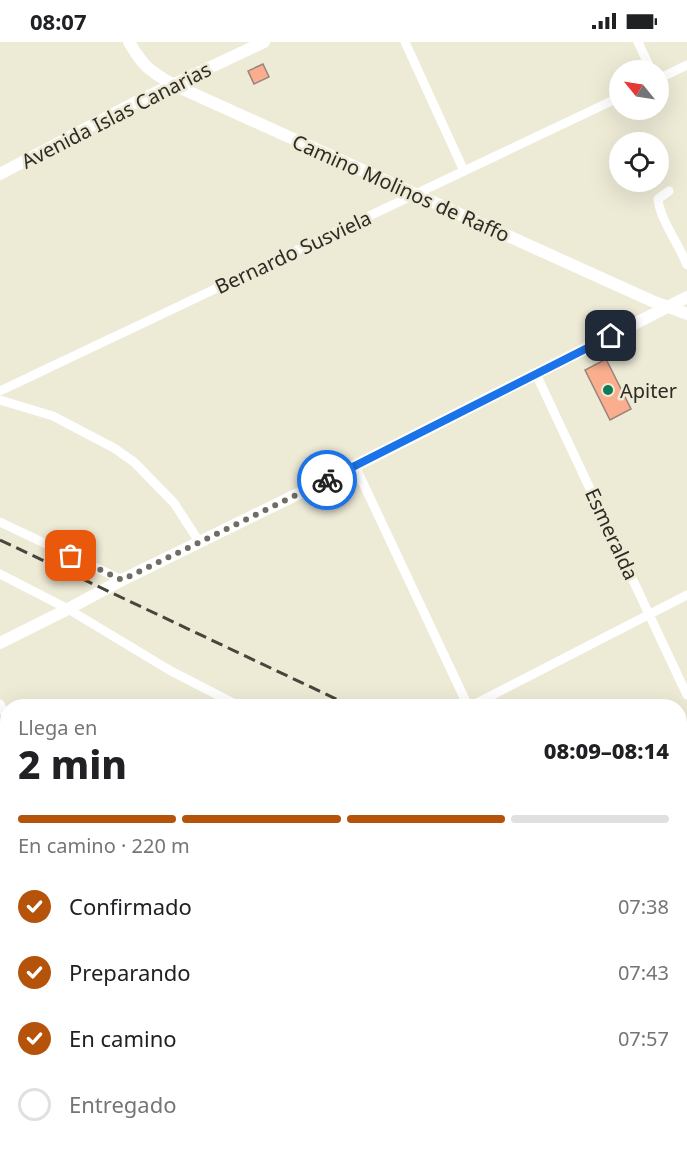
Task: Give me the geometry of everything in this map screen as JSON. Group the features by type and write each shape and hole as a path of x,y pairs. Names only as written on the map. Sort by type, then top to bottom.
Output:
{"street":[{"name":"Camino Molinos de Raffo","path":"129,42 140,61 151,72 174,85 666,307 687,314"},
{"name":"Avenida Islas Canarias","path":"0,174 136,102 264,42"},
{"path":"405,42 464,171"},
{"path":"638,42 646,60"},
{"path":"669,74 687,65"},
{"name":"Bernardo Susviela","path":"0,392 609,102"},
{"path":"669,192 658,199 658,204 687,265"},
{"path":"0,643 687,297"},
{"name":"Esmeralda","path":"536,374 687,695"},
{"path":"0,400 53,416 114,448 134,462 174,503 200,543"},
{"path":"355,466 467,699"},
{"path":"0,522 122,580"},
{"path":"0,574 68,609 178,675 225,699"},
{"path":"484,699 687,595"}],"building":[{"path":"263,64 269,77 254,84 248,71"},
{"name":"Apiter","path":"606,359 631,409 610,420 585,370"}],"railway":[{"path":"0,540 336,699"}],"way so far":[{"path":"71,556 122,580 327,480"}],"place":[{"name":"Apiter","path":"608,390"}],"route":[{"path":"327,480 611,336"}]}
